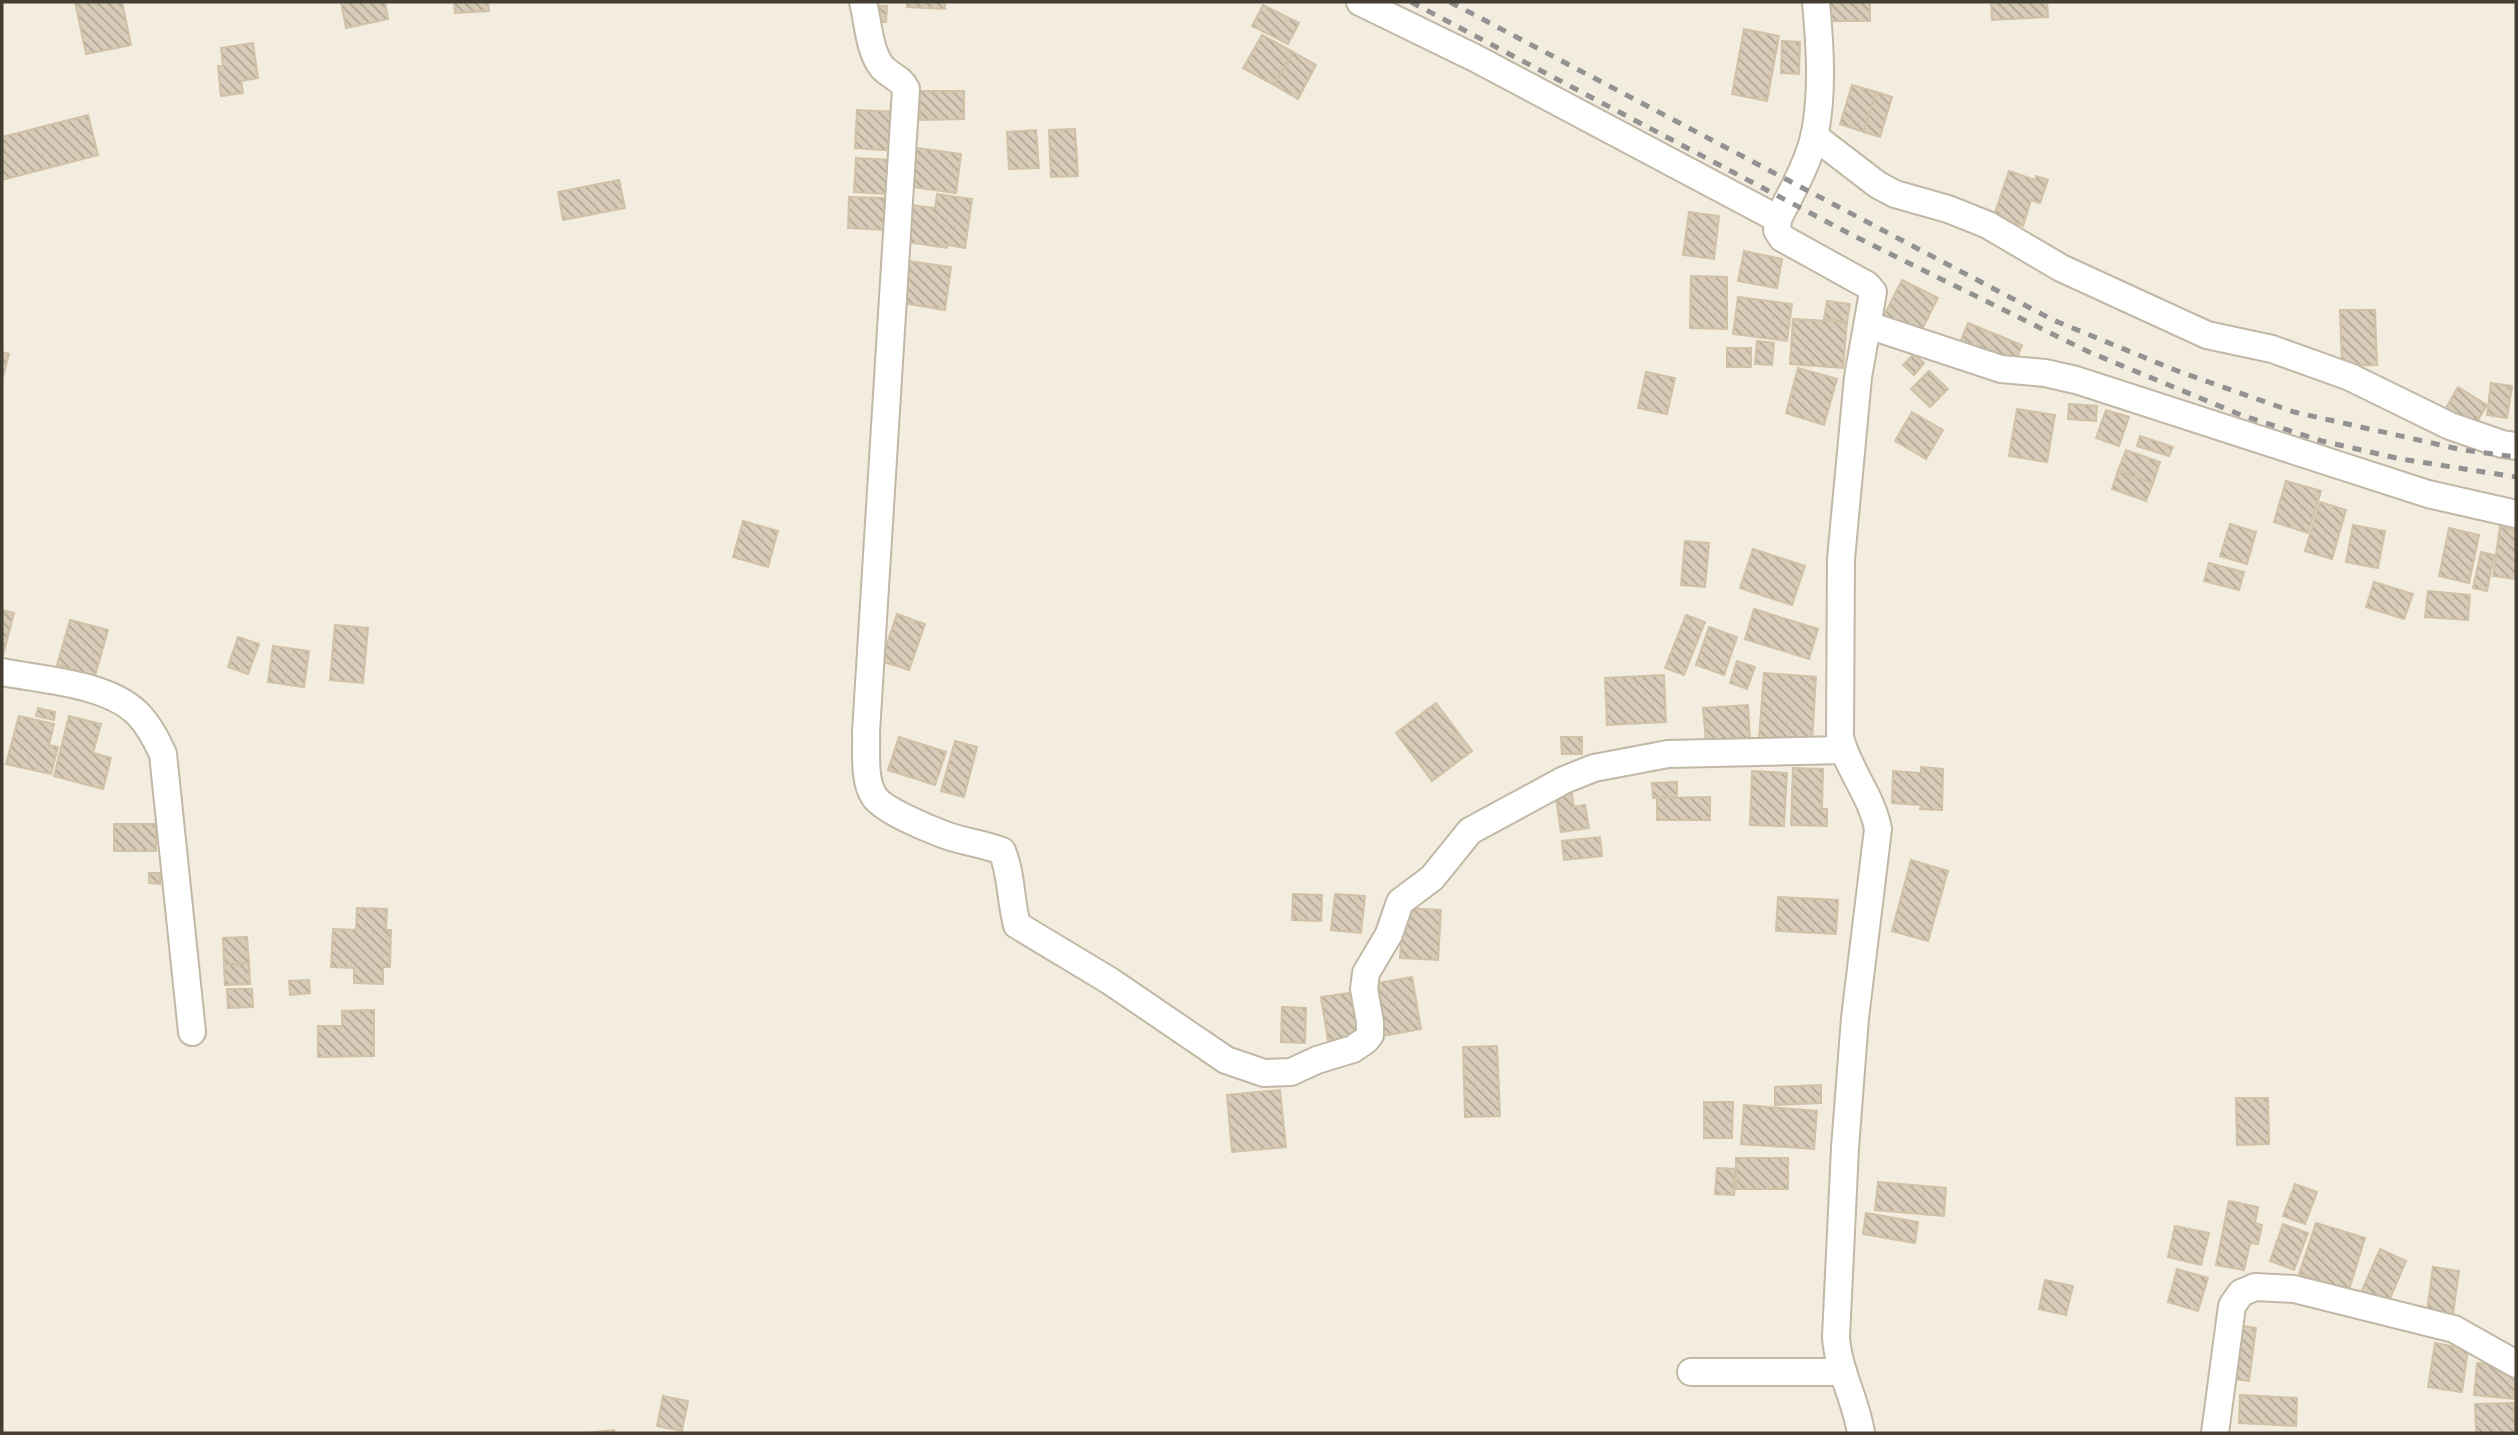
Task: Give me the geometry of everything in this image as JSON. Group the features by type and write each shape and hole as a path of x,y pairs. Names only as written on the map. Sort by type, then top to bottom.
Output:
{"street":[{"path":"863,2 876,55 883,68 903,83 906,89 866,732 868,779 874,797 887,808 945,835 1002,851 1009,867 1011,903 1017,925 1110,981 1226,1059 1264,1073 1292,1072 1317,1060 1353,1049 1370,1035 1364,989 1366,973 1389,934 1400,902 1432,878 1470,831 1564,780 1615,763 1668,754 1843,750"},
{"path":"1360,2 1475,58 1778,219"},
{"path":"1816,2 1820,67 1814,136 1778,219 1777,230 1782,238 1867,285 1873,292 1858,377 1841,559 1840,725 1843,750 1872,806 1878,829 1855,1018 1845,1148 1836,1337 1837,1354 1855,1404 1861,1433"},
{"path":"1814,136 1878,185 1895,194 1948,209 1988,225 2061,268 2207,335 2272,349 2350,377 2450,426 2502,444 2516,446"},
{"path":"1868,326 2001,369 2053,374 2076,380 2428,494 2516,514"},
{"path":"2,672 99,691 117,698 136,712 153,733 163,754 192,1032"},
{"path":"2215,1433 2232,1306 2241,1293 2255,1287 2294,1289 2439,1324 2470,1335 2516,1363"},
{"path":"1691,1372 1843,1372"}],"building":[{"path":"75,2 122,2 131,45 86,54"},
{"path":"341,2 385,2 388,19 346,28"},
{"path":"454,2 488,2 489,11 455,13"},
{"path":"907,2 945,2 945,9 907,7"},
{"path":"1827,2 1870,2 1870,21 1827,21"},
{"path":"1991,2 2047,2 2048,17 1992,20"},
{"path":"1263,5 1299,23 1288,44 1252,26"},
{"path":"880,6 887,6 886,22 879,22"},
{"path":"1744,29 1779,36 1767,101 1732,94"},
{"path":"1262,35 1293,52 1274,85 1243,68"},
{"path":"1782,41 1800,42 1799,74 1781,73"},
{"path":"253,43 258,78 241,81 243,93 221,96 218,66 223,66 221,48"},
{"path":"1293,52 1316,65 1298,99 1274,85"},
{"path":"1852,85 1876,92 1864,132 1840,124"},
{"path":"919,91 964,91 964,119 920,120"},
{"path":"1876,92 1892,97 1880,137 1864,132"},
{"path":"857,110 900,112 897,151 855,148"},
{"path":"88,115 98,155 2,180 2,137"},
{"path":"1075,129 1078,176 1051,177 1049,130"},
{"path":"1036,130 1039,168 1009,169 1007,132"},
{"path":"910,147 961,154 956,193 905,186"},
{"path":"856,158 891,160 889,194 854,192"},
{"path":"2009,171 2035,180 2036,176 2048,180 2040,203 2031,200 2023,226 1994,216"},
{"path":"619,180 625,208 563,220 558,192"},
{"path":"937,194 972,199 965,248 906,242 911,205 935,208"},
{"path":"849,197 885,198 884,230 848,228"},
{"path":"1689,212 1719,216 1714,259 1683,255"},
{"path":"1744,251 1782,259 1777,288 1738,281"},
{"path":"908,261 951,267 945,310 902,303"},
{"path":"1691,276 1727,277 1727,329 1690,328"},
{"path":"1902,280 1938,298 1917,339 1881,321"},
{"path":"1738,297 1792,304 1787,341 1733,334"},
{"path":"1827,301 1850,304 1847,322 1824,319"},
{"path":"2340,310 2375,310 2377,365 2342,366"},
{"path":"1793,319 1847,322 1843,368 1790,364"},
{"path":"1968,323 2022,345 2014,365 1960,343"},
{"path":"1757,341 1774,343 1772,365 1755,364"},
{"path":"1727,348 1751,348 1751,367 1727,367"},
{"path":"2,352 9,354 3,376 2,375"},
{"path":"1914,354 1924,363 1914,375 1903,365"},
{"path":"1798,368 1837,379 1824,425 1786,413"},
{"path":"1929,371 1948,389 1930,407 1911,389"},
{"path":"1646,372 1675,378 1667,414 1638,408"},
{"path":"2491,383 2512,386 2507,418 2487,415"},
{"path":"2458,387 2487,405 2475,425 2446,408"},
{"path":"2069,404 2097,406 2096,421 2068,419"},
{"path":"2017,409 2055,415 2047,462 2009,456"},
{"path":"2106,410 2129,417 2119,446 2096,438"},
{"path":"1912,412 1943,430 1926,459 1895,441"},
{"path":"2140,436 2173,447 2169,456 2137,446"},
{"path":"2126,450 2160,462 2153,483 2118,471"},
{"path":"2118,471 2153,483 2146,501 2112,489"},
{"path":"2286,481 2321,491 2308,533 2274,522"},
{"path":"2320,502 2346,510 2332,559 2305,551"},
{"path":"743,521 778,531 768,567 733,557"},
{"path":"2230,524 2256,532 2247,564 2220,556"},
{"path":"2353,525 2385,531 2378,568 2346,562"},
{"path":"2500,527 2516,530 2516,579 2493,576"},
{"path":"2449,528 2479,535 2469,583 2439,576"},
{"path":"1685,541 1709,543 1705,587 1681,585"},
{"path":"1753,549 1805,566 1792,605 1740,588"},
{"path":"2481,552 2494,555 2487,591 2473,588"},
{"path":"2209,563 2244,572 2239,590 2204,581"},
{"path":"2374,582 2413,594 2404,619 2366,607"},
{"path":"2428,591 2470,595 2468,620 2425,617"},
{"path":"1754,609 1818,629 1809,659 1745,639"},
{"path":"2,610 14,613 3,655 2,655"},
{"path":"897,614 925,624 909,670 881,661"},
{"path":"1686,615 1705,622 1684,675 1665,668"},
{"path":"70,620 108,630 95,676 57,665"},
{"path":"335,625 368,628 363,683 330,680"},
{"path":"1709,627 1737,637 1724,675 1696,665"},
{"path":"238,637 259,644 248,674 228,667"},
{"path":"273,646 309,651 304,687 268,682"},
{"path":"1737,661 1755,667 1747,689 1730,683"},
{"path":"1764,673 1816,677 1812,742 1759,738"},
{"path":"1664,675 1666,722 1607,725 1605,678"},
{"path":"1436,703 1472,751 1432,781 1396,733"},
{"path":"1748,705 1750,739 1706,742 1703,708"},
{"path":"38,708 55,712 54,720 36,716"},
{"path":"19,716 54,724 49,745 58,747 51,774 6,764"},
{"path":"69,716 101,724 93,753 111,758 103,789 54,776"},
{"path":"899,737 946,752 935,785 888,770"},
{"path":"1561,737 1582,737 1582,754 1562,754"},
{"path":"955,741 977,747 964,797 941,791"},
{"path":"1921,767 1943,769 1942,810 1892,803 1893,771 1921,773"},
{"path":"1793,768 1823,769 1822,809 1827,809 1827,826 1791,825"},
{"path":"1752,771 1787,773 1784,826 1750,825"},
{"path":"1677,782 1677,797 1653,798 1652,783"},
{"path":"1571,790 1574,807 1585,805 1589,828 1561,832 1555,792"},
{"path":"1710,797 1710,820 1657,820 1657,798"},
{"path":"114,824 156,824 156,851 114,851"},
{"path":"1600,837 1602,856 1564,860 1562,841"},
{"path":"1911,860 1948,871 1928,941 1892,931"},
{"path":"149,873 160,873 160,884 149,883"},
{"path":"1293,894 1322,895 1321,921 1292,920"},
{"path":"1335,894 1365,896 1361,933 1331,930"},
{"path":"1778,897 1838,900 1836,934 1776,931"},
{"path":"357,908 387,909 386,930 391,930 390,967 383,967 383,984 354,983 354,968 331,967 333,929 356,930"},
{"path":"1403,908 1441,910 1438,960 1400,958"},
{"path":"247,937 249,963 224,965 223,938"},
{"path":"249,963 250,984 225,985 224,965"},
{"path":"1412,977 1421,1029 1383,1036 1373,984"},
{"path":"309,980 310,993 290,995 289,981"},
{"path":"227,989 252,989 253,1007 228,1008"},
{"path":"1356,992 1362,1036 1328,1041 1321,997"},
{"path":"1282,1007 1306,1008 1305,1043 1281,1042"},
{"path":"374,1010 374,1056 318,1057 318,1026 342,1026 342,1011"},
{"path":"1497,1046 1500,1116 1465,1117 1463,1047"},
{"path":"1821,1085 1821,1103 1775,1105 1775,1087"},
{"path":"1280,1090 1286,1147 1232,1152 1227,1095"},
{"path":"2236,1098 2268,1098 2269,1144 2237,1145"},
{"path":"1704,1102 1733,1102 1732,1138 1704,1138"},
{"path":"1744,1105 1817,1111 1814,1149 1741,1144"},
{"path":"1736,1158 1788,1158 1788,1189 1736,1189"},
{"path":"1717,1168 1735,1169 1734,1195 1715,1194"},
{"path":"1878,1182 1946,1188 1944,1216 1875,1210"},
{"path":"2295,1184 2317,1192 2305,1224 2283,1216"},
{"path":"2229,1201 2258,1207 2255,1223 2262,1225 2258,1244 2250,1243 2244,1270 2216,1265"},
{"path":"1866,1213 1918,1222 1915,1243 1863,1234"},
{"path":"2316,1223 2365,1238 2349,1290 2299,1274"},
{"path":"2283,1224 2308,1233 2294,1270 2270,1261"},
{"path":"2175,1226 2209,1233 2201,1265 2168,1257"},
{"path":"2380,1249 2406,1261 2386,1308 2359,1297"},
{"path":"2433,1267 2459,1271 2453,1314 2427,1311"},
{"path":"2177,1269 2208,1278 2198,1311 2168,1302"},
{"path":"2045,1280 2073,1286 2066,1315 2039,1309"},
{"path":"2231,1324 2256,1328 2249,1381 2224,1378"},
{"path":"2435,1343 2468,1349 2462,1392 2428,1387"},
{"path":"2477,1363 2516,1366 2514,1399 2474,1395"},
{"path":"2240,1395 2297,1398 2296,1426 2239,1423"},
{"path":"663,1396 688,1401 682,1431 657,1426"},
{"path":"2514,1403 2515,1433 2476,1433 2475,1404"},
{"path":"614,1430 615,1433 585,1433"}],"railway":[{"path":"1411,2 1850,234 2089,352 2241,415 2322,441 2401,459 2516,477"},
{"path":"1450,2 2053,320 2175,370 2294,412 2463,450 2516,457"}]}
